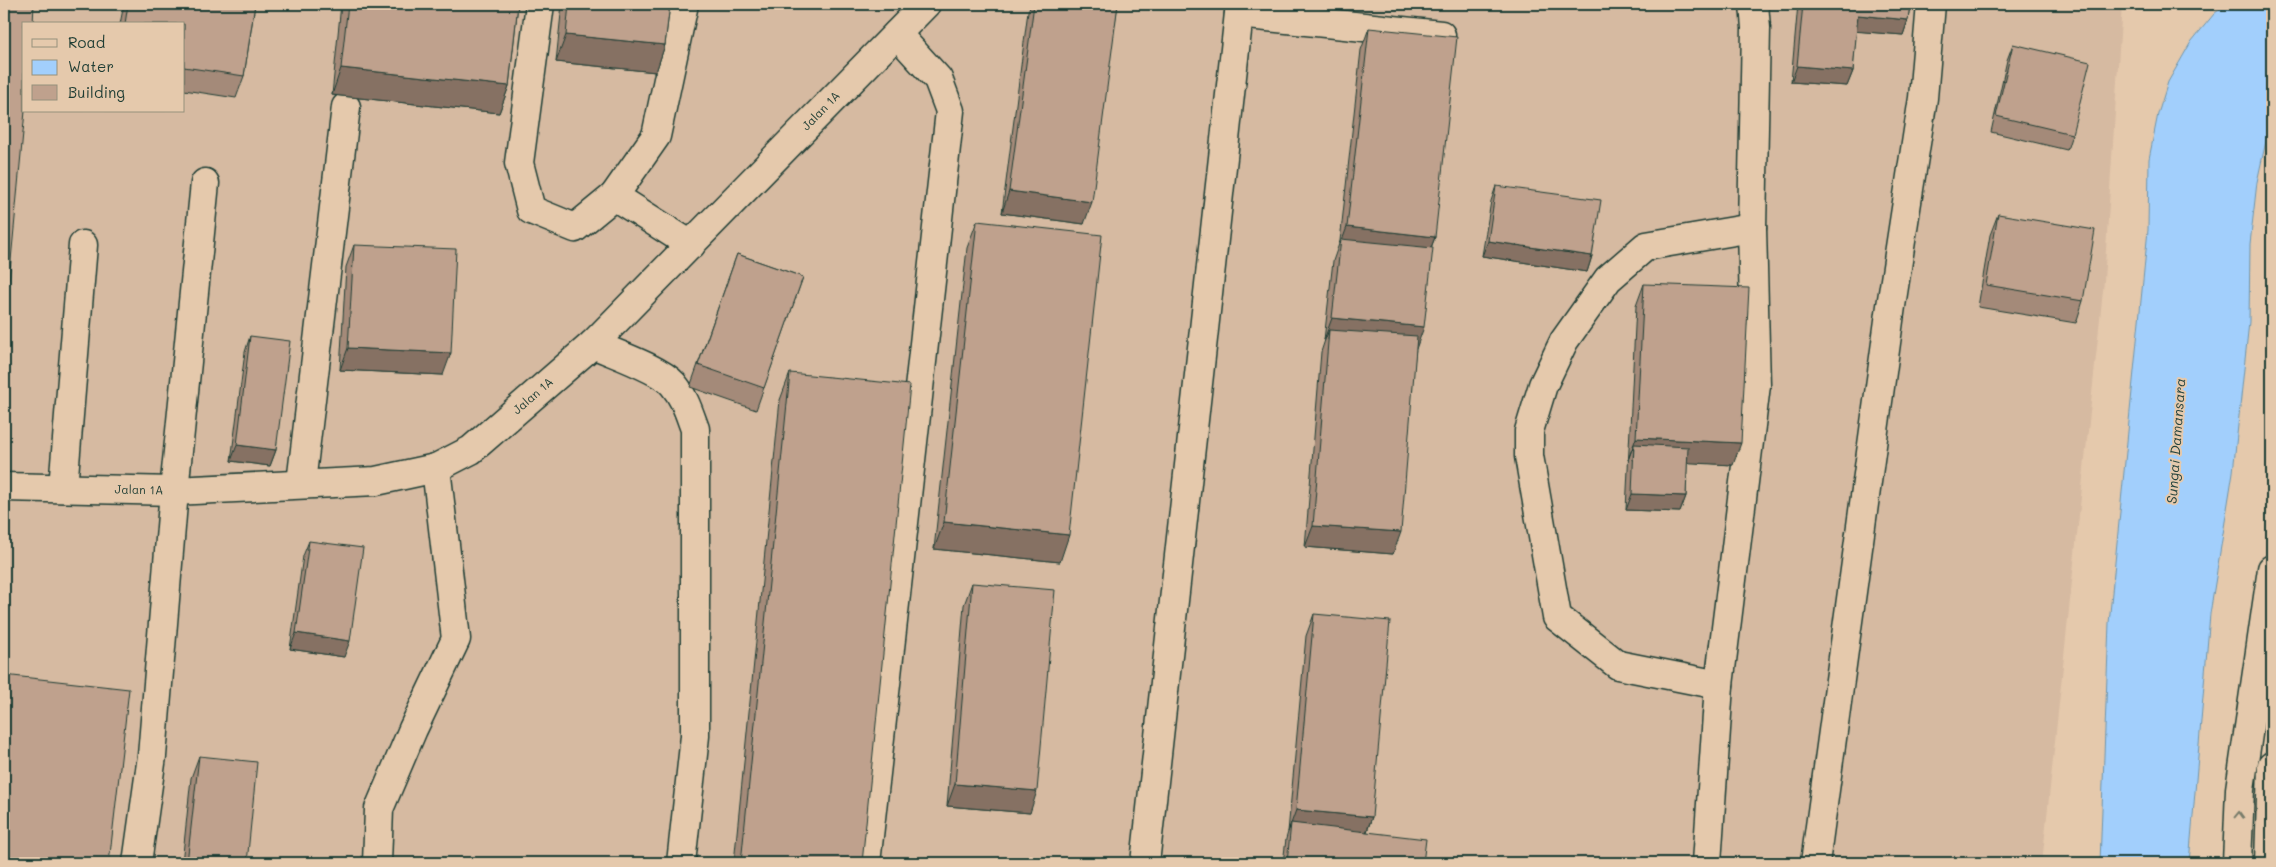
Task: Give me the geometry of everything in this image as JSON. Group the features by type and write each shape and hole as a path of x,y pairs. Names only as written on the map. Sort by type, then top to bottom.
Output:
{"street":[{"path":"540,4 519,163 531,210 575,228 614,196 656,136 684,4"},
{"name":"Jalan 1A","path":"4,487 174,491 376,480 436,468 471,450 593,344 926,4"},
{"path":"1707,863 1719,685 1756,385 1752,228 1754,4"},
{"path":"1815,863 1891,306 1922,98 1931,4"},
{"path":"1145,863 1239,9 1441,35"},
{"path":"866,863 950,111 938,79 897,34"},
{"path":"300,483 346,107"},
{"path":"137,863 152,756 174,491 205,184"},
{"path":"614,196 691,245"},
{"path":"1719,685 1618,665 1558,617 1529,456 1529,431 1543,385 1564,341 1608,279 1646,246 1752,228"},
{"path":"63,488 83,245"},
{"path":"593,344 650,369 672,382 686,403 695,429 695,736 681,863"},
{"path":"377,863 379,809 412,729 456,639 436,468"},
{"path":"2237,863 2240,789 2272,569"},
{"path":"2268,863 2272,766"}],"shaded area":[{"path":"4,4 2122,4 2104,281 2042,863 4,863"}],"water":[{"name":"Sungai Damansara","path":"2226,4 2272,4 2272,125 2268,132 2257,182 2250,244 2249,322 2233,472 2210,614 2189,863 2100,863 2109,623 2148,230 2149,159 2158,114 2168,82 2191,42 2214,14"}],"building":[{"path":"4,4 34,4 33,22 22,22 22,112 25,112 4,335"},
{"path":"128,4 255,4 244,76 185,67 185,22 125,22"},
{"path":"348,4 518,4 509,86 341,68"},
{"path":"569,4 670,4 665,45 566,35"},
{"path":"1034,4 1118,4 1092,202 1009,191"},
{"path":"1803,4 1910,4 1908,20 1858,15 1853,71 1797,66"},
{"path":"1369,28 1457,37 1435,237 1347,227"},
{"path":"2013,44 2090,62 2072,134 1996,116"},
{"path":"1496,186 1601,200 1592,256 1488,241"},
{"path":"1998,214 2095,230 2083,301 1986,285"},
{"path":"977,221 1102,235 1069,535 944,522"},
{"path":"1341,239 1433,248 1424,327 1332,318"},
{"path":"354,245 456,249 451,353 348,348"},
{"path":"737,254 803,277 764,388 698,365"},
{"path":"1644,284 1749,288 1741,443 1636,438"},
{"path":"1329,330 1417,336 1401,532 1313,526"},
{"path":"250,336 290,341 276,450 237,445"},
{"path":"790,373 910,385 862,863 741,863"},
{"path":"1634,444 1688,447 1686,496 1632,494"},
{"path":"309,541 363,548 350,641 296,633"},
{"path":"972,583 1055,590 1037,791 955,784"},
{"path":"1314,614 1390,621 1372,817 1296,810"},
{"path":"4,675 129,689 109,863 4,863"},
{"path":"199,756 257,762 247,863 187,863"},
{"path":"1291,823 1426,839 1423,863 1287,863"}]}
